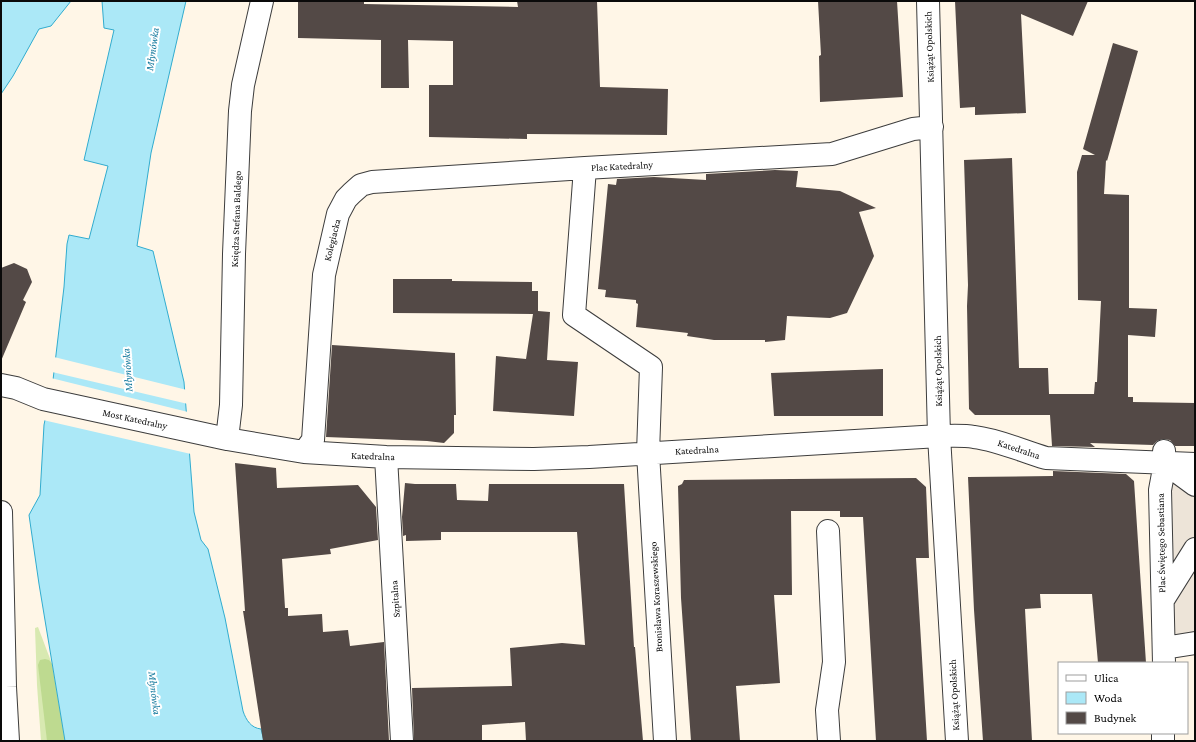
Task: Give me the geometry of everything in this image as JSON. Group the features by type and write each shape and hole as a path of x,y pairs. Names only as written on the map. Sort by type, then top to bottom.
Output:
{"street":[{"name":"Księdza Stefana Baldego","path":"227,439 231,405 234,254 240,111 243,85 262,1"},
{"name":"Książąt Opolskich","path":"928,1 939,436 957,741"},
{"name":"Plac Katedralny","path":"648,453 650,367 574,315 585,168 832,154 913,129 932,127"},
{"name":"Kolegiacka","path":"304,452 313,440 324,275 338,214 346,199 361,186 372,182 585,168"},
{"name":"Most Katedralny","path":"1,385 16,388 43,399 227,439"},
{"name":"Katedralna","path":"227,439 304,452 386,457 534,459 939,436 987,439 1046,458 1164,457"},
{"name":"Bronisława Koraszewskiego","path":"648,453 664,741"},
{"name":"Szpitalna","path":"386,457 402,741"},
{"path":"1164,457 1195,464"},
{"path":"1164,457 1195,485"},
{"name":"Plac Świętego Sebastiana","path":"1164,457 1160,490 1164,656 1195,643"},
{"path":"1,512 5,688 8,741"},
{"path":"828,531 834,662 827,710 829,741"},
{"name":"Plac Świętego Sebastiana","path":"1163,600 1195,549"}],"green space":[{"path":"38,627 52,664 65,741 41,741 35,628"},
{"path":"40,660 49,660 52,664 65,741 47,741 38,665"}],"shaded area":[{"path":"1195,464 1195,652 1164,656 1160,490"}],"water":[{"path":"1,1 71,1 51,26 39,29 13,76 1,94"},
{"name":"Młynówka","path":"102,1 186,1 151,153 137,246 153,251 184,382 194,512 201,540 208,549 225,618 243,711 249,723 254,727 261,729 264,741 65,741 29,515 40,495 44,425 53,380 69,235 89,239 108,166 84,160 114,30 104,28"}],"pier":[{"path":"54,357 187,390 188,404 52,372"},
{"path":"51,378 188,412 191,454 43,420 50,394"}],"building":[{"path":"364,1 364,4 518,7 517,1 597,1 600,87 668,89 667,135 527,134 527,139 429,137 429,85 453,85 453,41 408,40 409,88 381,88 381,40 298,38 298,2"},
{"path":"818,1 897,1 903,97 820,102 819,56 821,55"},
{"path":"955,1 1088,1 1073,36 1021,14 1026,113 975,115 975,107 960,108"},
{"path":"1113,43 1138,51 1107,161 1106,160 1104,194 1129,195 1129,308 1157,309 1155,337 1128,335 1128,397 1133,397 1133,402 1195,403 1195,446 1175,446 1170,440 1163,439 1157,441 1153,445 1090,443 1095,447 1052,446 1050,415 975,415 969,409 968,285 964,160 1012,158 1019,368 1048,368 1049,394 1094,394 1095,382 1097,382 1101,301 1078,300 1077,172 1082,155 1095,155 1083,149"},
{"path":"775,170 798,171 796,187 840,191 876,208 859,212 874,256 847,313 830,318 787,316 785,340 765,342 765,340 714,340 687,336 688,333 636,327 638,304 636,303 636,300 605,297 606,290 598,289 608,184 616,185 617,179 654,177 706,180 706,174"},
{"path":"14,263 27,269 32,282 23,300 26,302 1,361 1,268"},
{"path":"393,279 452,279 452,281 532,282 532,291 538,291 538,311 550,312 547,360 578,362 574,416 493,411 496,356 526,359 533,314 393,313"},
{"path":"332,345 455,353 456,415 454,415 454,433 444,443 326,437"},
{"path":"883,369 883,416 774,416 771,373"},
{"path":"235,463 276,468 277,488 358,485 376,507 378,540 330,549 331,554 282,559 285,608 288,608 288,616 322,614 323,632 348,630 350,646 384,642 389,741 263,741 243,611 245,611"},
{"path":"1053,471 1126,474 1134,481 1146,662 1098,662 1092,594 1040,594 1041,608 1025,609 1032,741 983,741 974,610 968,477 1053,476"},
{"path":"916,478 926,487 929,558 916,558 927,741 876,741 863,517 840,517 840,511 791,511 792,595 774,595 780,683 736,686 740,741 691,741 681,598 678,486 682,484 684,480"},
{"path":"405,483 456,484 457,500 488,501 489,484 624,484 634,647 643,741 526,741 525,722 482,725 482,741 414,741 412,688 512,686 510,648 562,643 585,645 577,532 441,532 441,540 406,541 406,535 403,536 402,517"}]}
